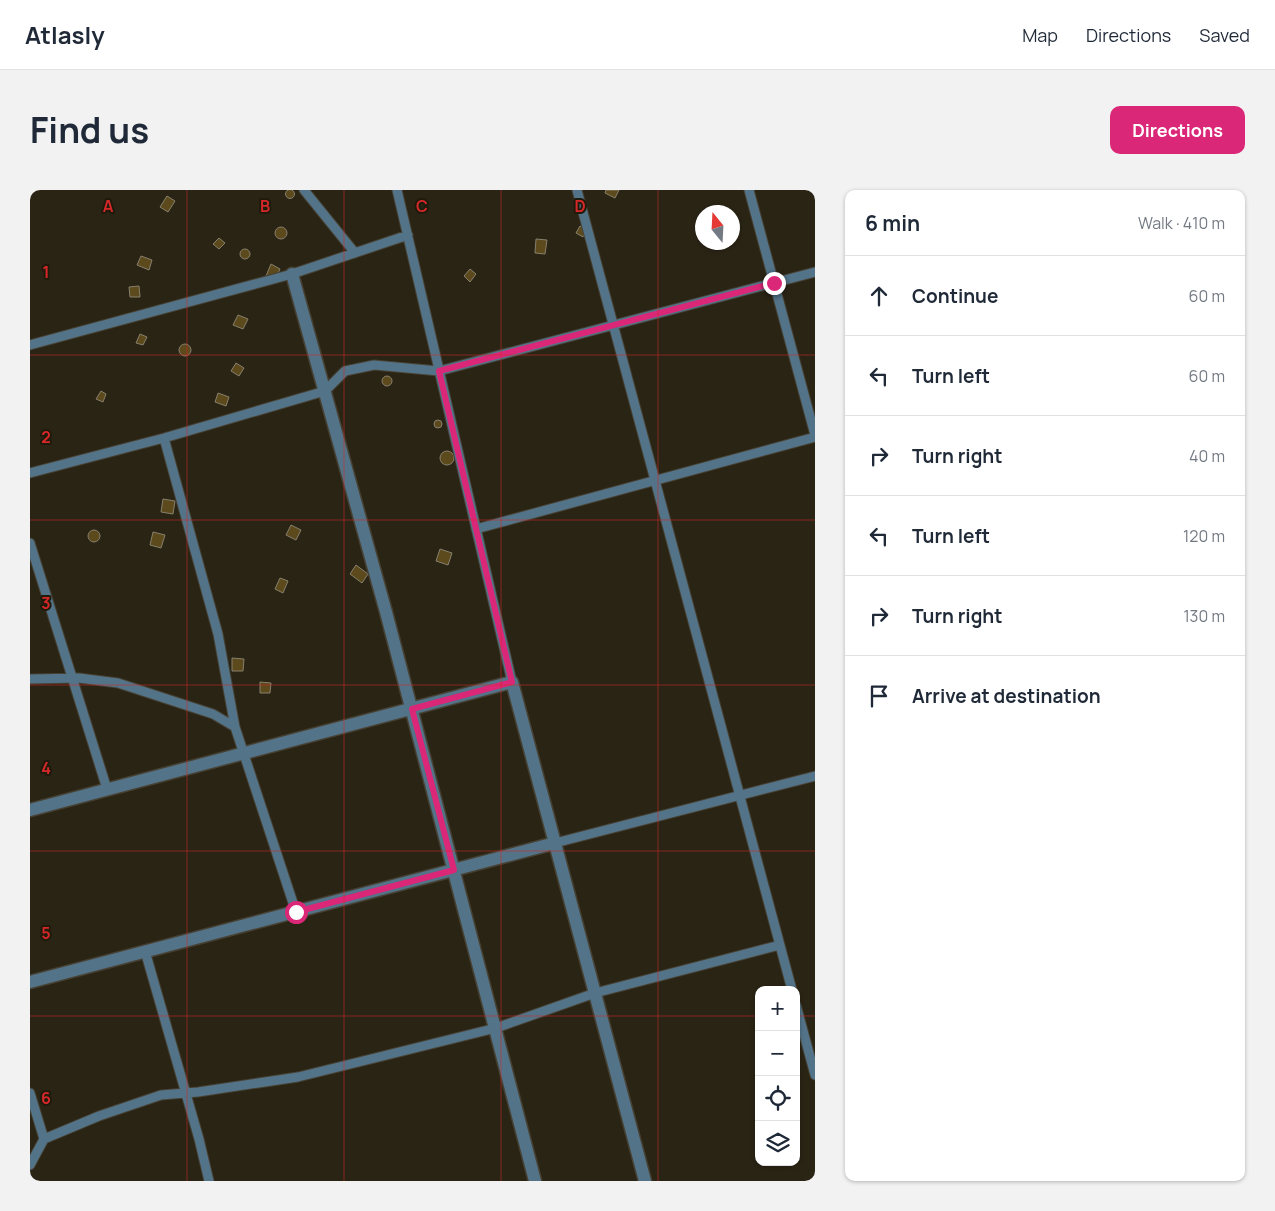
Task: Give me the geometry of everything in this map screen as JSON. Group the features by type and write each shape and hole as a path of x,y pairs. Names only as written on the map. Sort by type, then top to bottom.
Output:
{"street":[{"path":"292,274 412,709 535,1181"},
{"path":"30,810 512,682 644,1181"},
{"path":"30,982 555,843"}],"lane":[{"path":"304,190 355,253"},
{"path":"398,190 512,682"},
{"path":"577,190 791,986"},
{"path":"476,529 815,436 749,190"},
{"path":"30,345 292,274 408,235"},
{"path":"30,472 164,438 325,391 345,372 374,365 439,371 815,272"},
{"path":"164,438 218,634 235,727 296,912"},
{"path":"30,544 106,789"},
{"path":"30,679 72,678 118,683 213,714 235,727"},
{"path":"555,843 815,776"},
{"path":"30,1165 44,1139 98,1116 161,1095 298,1077 496,1028 595,993 780,945"},
{"path":"145,952 199,1140 208,1181"},
{"path":"800,1020 815,1075"},
{"path":"30,1093 44,1139"}],"building":[{"path":"290,189 295,194 290,199 285,194"},
{"path":"606,190 619,190 615,198 605,193"},
{"path":"167,196 175,201 168,212 160,207"},
{"path":"580,226 587,229 583,237 576,233"},
{"path":"281,227 287,233 281,239 275,233"},
{"path":"219,238 225,243 219,249 213,244"},
{"path":"536,239 547,240 545,254 535,253"},
{"path":"243,249 247,249 250,254 249,258 243,259 240,256 240,252"},
{"path":"141,256 152,260 149,270 137,265"},
{"path":"271,264 280,269 275,280 266,276"},
{"path":"470,269 476,274 470,282 464,276"},
{"path":"139,286 140,297 130,297 129,287"},
{"path":"238,315 248,319 243,329 233,325"},
{"path":"140,334 147,337 143,345 136,343"},
{"path":"185,344 191,350 185,356 179,350"},
{"path":"236,363 244,368 239,376 231,371"},
{"path":"385,376 389,376 392,381 391,385 385,386 382,383 382,379"},
{"path":"101,391 106,394 103,402 96,399"},
{"path":"218,393 229,397 226,406 215,402"},
{"path":"438,420 442,424 438,428 434,424"},
{"path":"444,451 450,451 454,458 450,465 444,465 440,461 440,455"},
{"path":"163,499 175,501 173,514 161,512"},
{"path":"291,525 301,530 296,540 286,535"},
{"path":"92,530 96,530 100,536 96,542 92,542 88,538 88,534"},
{"path":"153,532 165,535 161,548 150,545"},
{"path":"440,549 452,553 448,565 436,561"},
{"path":"356,565 368,574 362,583 350,574"},
{"path":"280,578 288,581 283,593 275,589"},
{"path":"232,658 244,659 243,671 232,671"},
{"path":"260,682 271,683 270,693 260,693"}],"route":[{"path":"296,912 454,870 412,709 512,682 439,371 774,283"}]}
